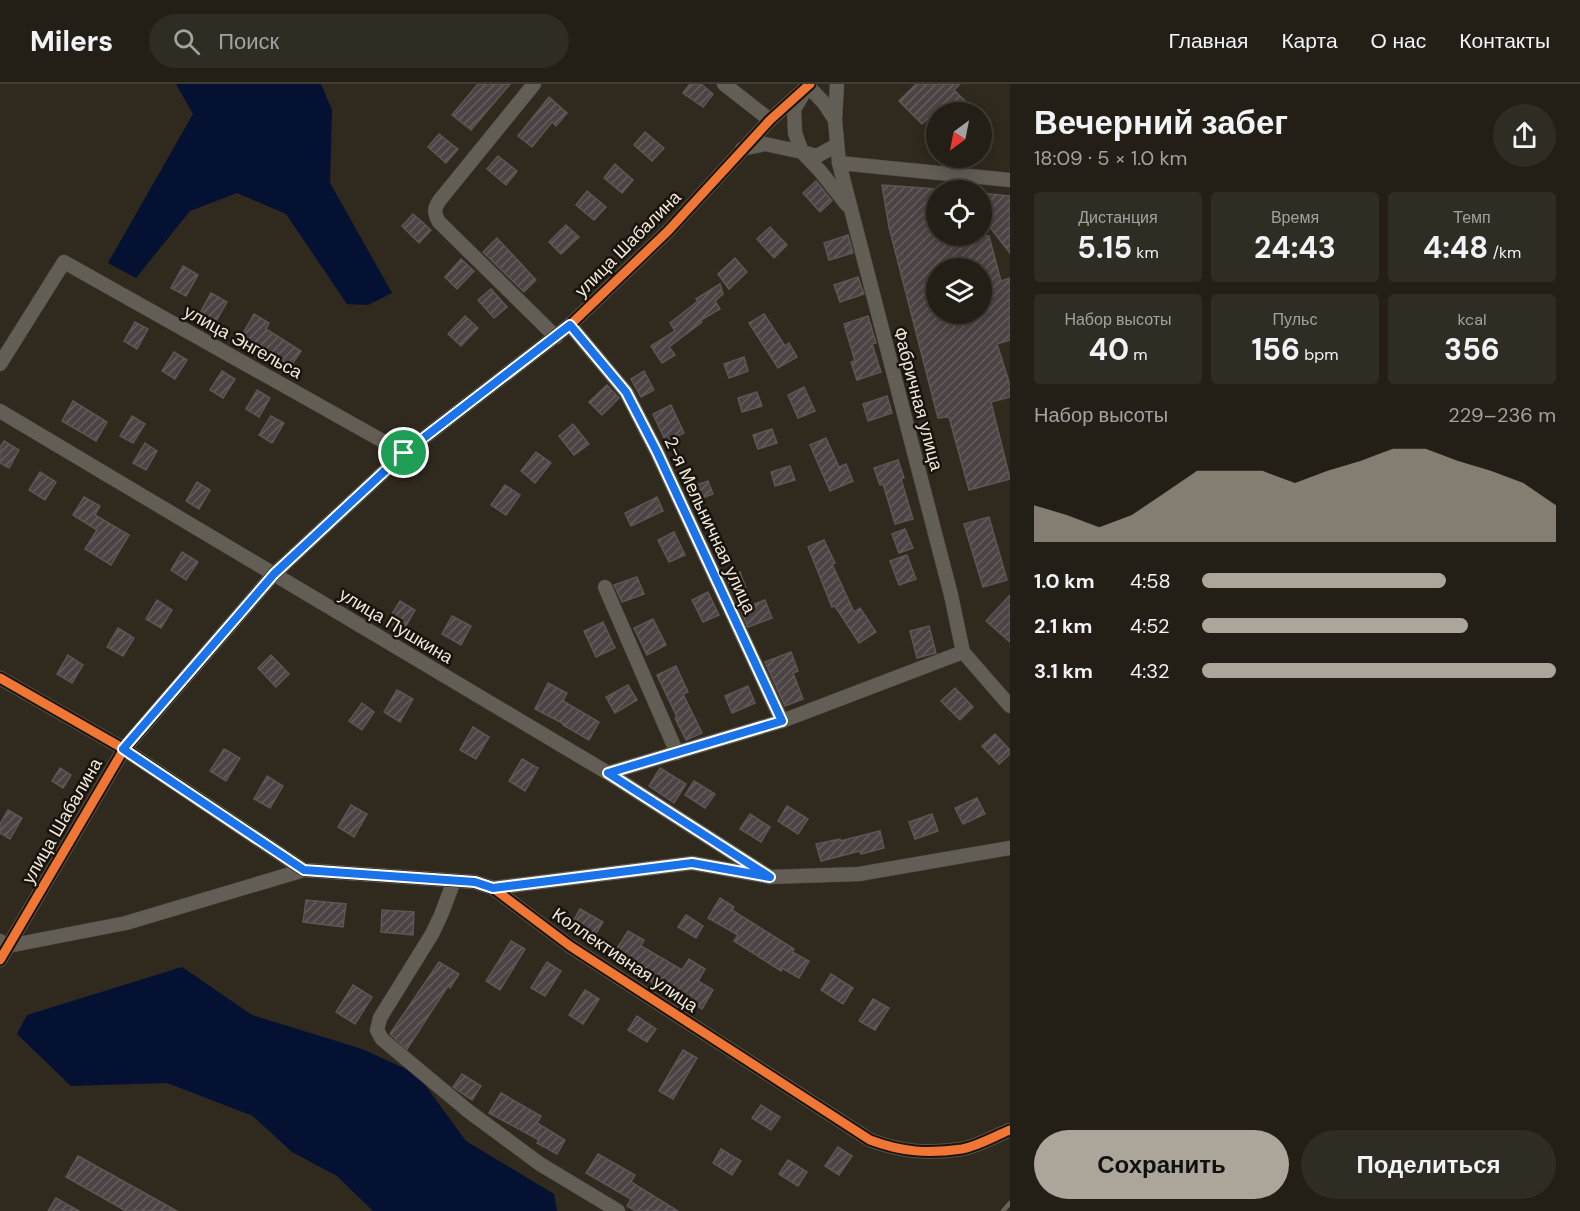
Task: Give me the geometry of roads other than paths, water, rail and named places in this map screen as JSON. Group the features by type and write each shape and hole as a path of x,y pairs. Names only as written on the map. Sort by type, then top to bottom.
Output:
{"street":[{"path":"534,84 439,201 435,207 435,214 439,222 556,337"},
{"path":"724,84 770,120"},
{"name":"Фабричная улица","path":"837,84 835,120 838,163 951,595 963,652 1010,706"},
{"path":"835,120 809,85 794,109 795,133 802,152 851,209"},
{"name":"улица Шабалина","path":"0,960 4,944 123,749 274,574 404,453 570,325 668,231 770,120 809,85"},
{"path":"742,149 765,144 817,156 837,145"},
{"path":"838,163 1010,180"},
{"name":"улица Энгельса","path":"0,364 64,262 404,453"},
{"name":"2-я Мельничная улица","path":"570,325 626,392 657,452 782,721"},
{"name":"улица Пушкина","path":"0,411 608,773 770,877"},
{"path":"605,587 677,753"},
{"path":"608,773 782,721 963,652"},
{"name":"Коллективная улица","path":"0,678 123,749 304,870 475,882 493,888 570,946 870,1140 894,1149 919,1152 964,1148 1010,1130"},
{"path":"493,888 692,863 770,877 859,874 1010,848"},
{"path":"4,944 126,922 304,870"},
{"path":"454,881 432,934 380,1018 377,1030 382,1039 467,1110 531,1157 618,1211"}],"water":[{"path":"176,84 321,84 332,110 330,183 392,293 368,305 347,304 286,214 237,193 190,211 136,278 108,263 193,114"},
{"path":"182,967 252,1015 362,1049 417,1074 466,1141 554,1194 557,1211 373,1211 337,1176 292,1152 253,1116 167,1083 71,1086 17,1034 27,1015"}],"railway":[{"path":"1003,1211 1010,1203"}]}
